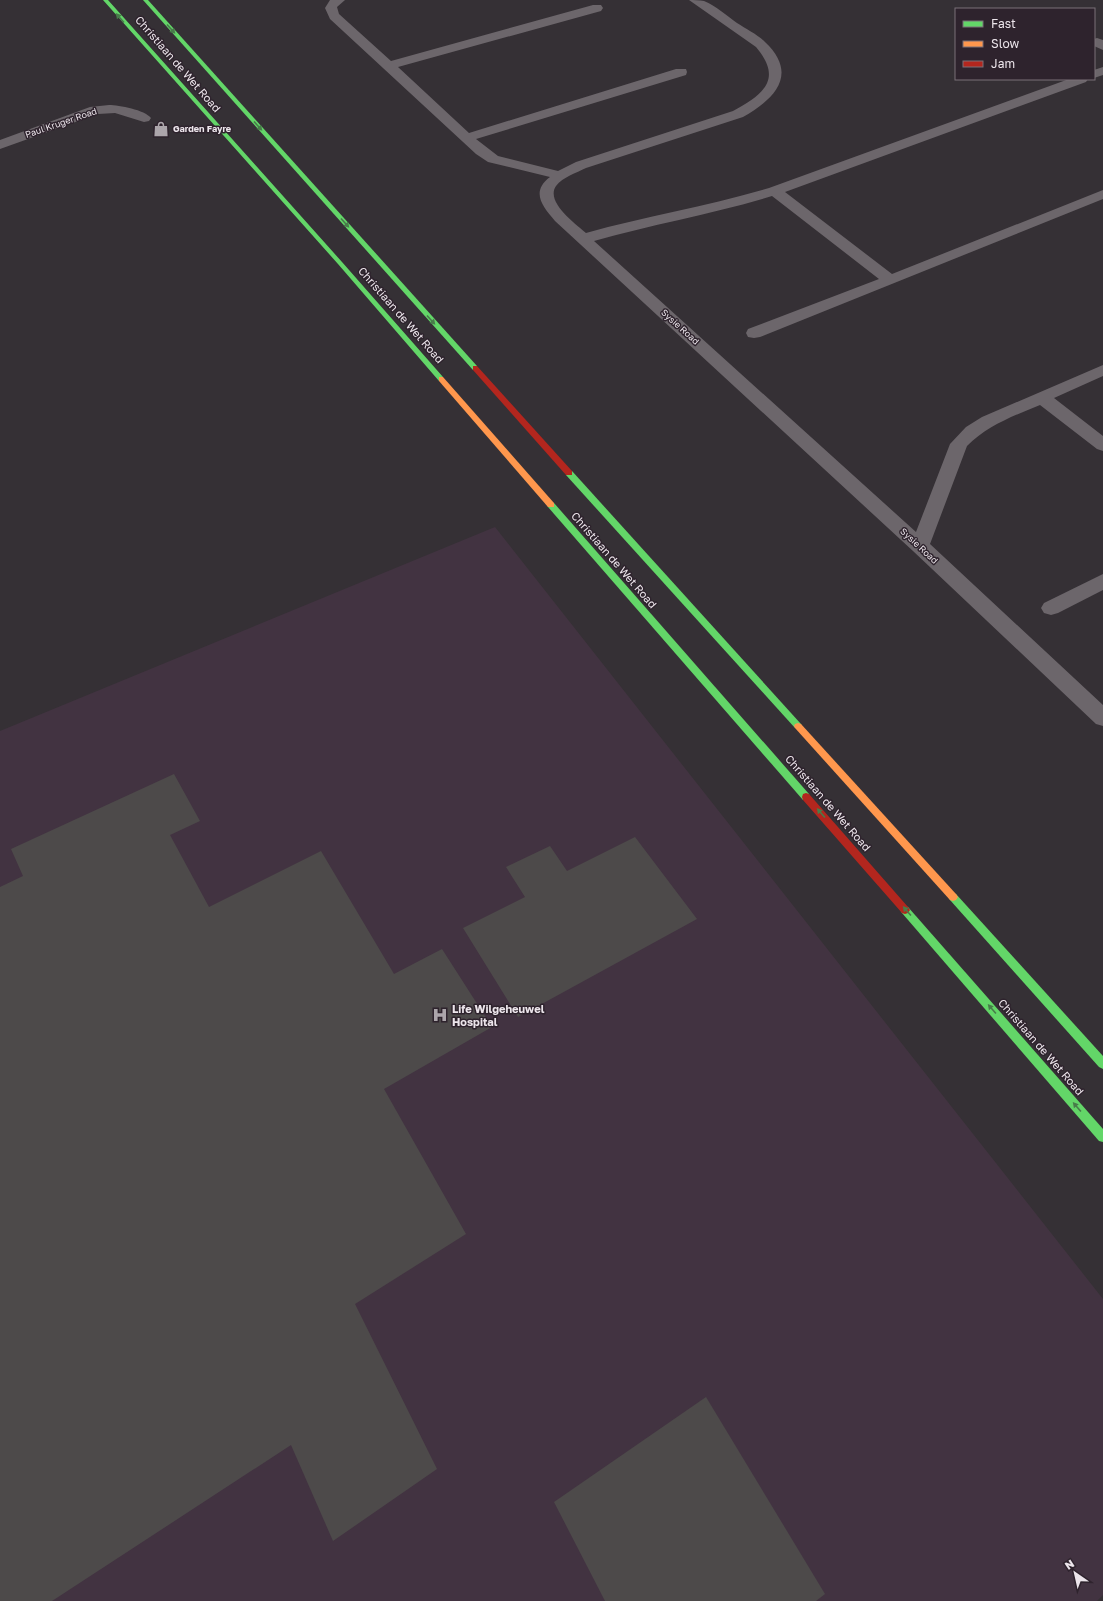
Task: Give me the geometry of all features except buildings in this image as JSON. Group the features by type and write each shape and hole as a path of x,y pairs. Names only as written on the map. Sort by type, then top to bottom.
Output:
{"main road":[{"name":"Christiaan de Wet Road","path":"105,0 340,263 1103,1136"},
{"name":"Christiaan de Wet Road","path":"145,0 711,631 1103,1064"}],"street":[{"path":"339,0 330,7 330,11 334,16 481,151 493,159 559,175"},
{"name":"Sysie Road","path":"695,0 760,44 767,51 776,68 775,78 771,88 758,102 738,114 581,165 559,175 548,186 546,190 546,199 551,207 583,239 920,546 1103,718"},
{"path":"388,66 597,8"},
{"path":"466,138 681,72"},
{"path":"583,239 635,224 731,204 774,191 1077,80"},
{"name":"Paul Kruger Road","path":"0,145 95,110 117,108 144,118"},
{"path":"774,191 890,280"},
{"path":"754,333 1103,194"},
{"path":"920,546 959,444 972,431 988,421 1103,370"},
{"path":"1041,397 1103,445"},
{"path":"1051,608 1103,581"}],"shaded area":[{"name":"Life Wilgeheuwel Hospital","path":"495,527 1103,1299 1103,1595 1097,1601 0,1601 0,731"}],"traffic: fast":[{"path":"105,0 340,263 441,379"},
{"path":"145,0 475,368"},
{"path":"569,473 798,726"},
{"path":"551,505 806,797"},
{"path":"953,897 1103,1064"},
{"path":"905,910 1103,1137"}],"traffic: slow":[{"path":"441,379 551,505"},
{"path":"798,726 953,897"}],"traffic: jam":[{"path":"475,368 569,473"},
{"path":"806,797 905,910"}],"place":[{"name":"Garden Fayre","path":"161,129"},
{"name":"Life Wilgeheuwel Hospital","path":"440,1015"}]}
